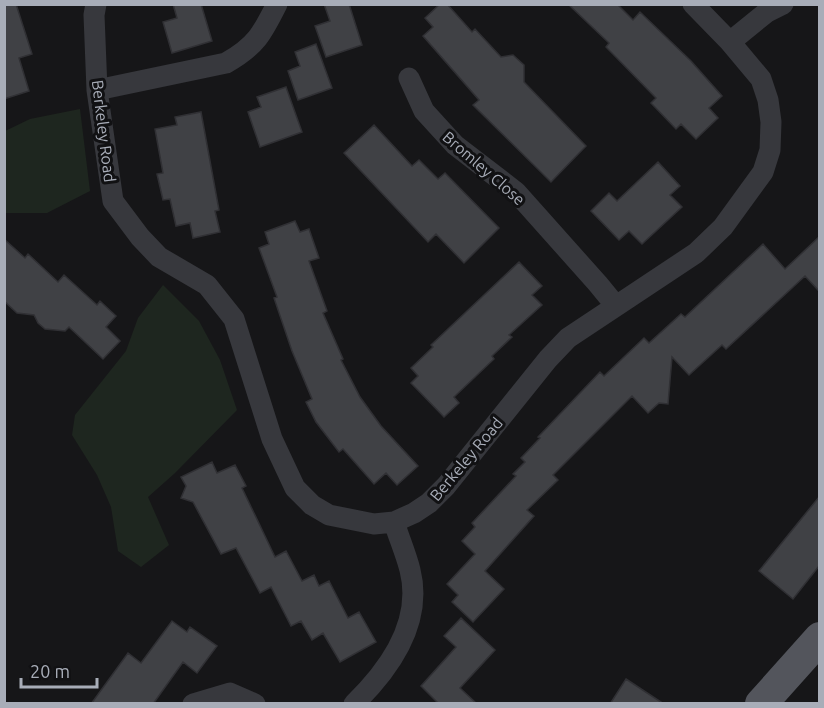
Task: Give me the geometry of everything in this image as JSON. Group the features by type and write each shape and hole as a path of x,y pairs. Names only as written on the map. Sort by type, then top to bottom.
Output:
{"main road":[{"path":"761,704 819,638"}],"street":[{"name":"Berkeley Road","path":"96,4 94,15 97,90 113,201 140,237 159,257 207,285 234,319 272,439 295,488 312,505 329,515 374,524 394,522 429,503 446,486 548,359 568,338 696,253 723,227 763,172 770,150 771,122 768,100 761,79 730,42 693,4"},
{"path":"97,90 226,63 244,53 260,37 277,4"},
{"path":"730,42 768,12 783,4"},
{"name":"Bromley Close","path":"409,78 424,111 455,145 516,192 616,306"},
{"path":"354,704 386,669 403,639 412,606 410,571 394,522"},
{"path":"193,704 230,693 255,704"}],"shaded area":[{"path":"80,109 90,191 47,213 5,213 5,131 30,119"},
{"path":"163,285 199,321 220,360 237,410 148,497 169,545 141,567 118,551 111,507 97,475 72,435 75,415 126,351 138,318"}],"building":[{"path":"4,4 16,4 32,54 19,58 29,91 4,99"},
{"path":"173,4 201,4 212,41 172,53 163,22 177,18"},
{"path":"324,4 349,4 362,45 326,57 315,26 330,21"},
{"path":"440,4 447,4 472,32 475,29 501,57 513,55 524,65 524,82 586,146 551,182 473,105 479,100 423,36 433,27 425,18"},
{"path":"568,4 617,4 633,20 640,12 691,61 722,96 709,108 718,118 696,139 681,124 676,129 651,103 656,98 606,47 609,43"},
{"path":"316,44 332,88 298,100 288,71 300,66 295,52"},
{"path":"286,87 302,132 260,147 248,112 261,107 257,97"},
{"path":"201,112 219,210 215,211 220,232 193,238 190,223 176,226 170,199 163,200 157,174 163,173 155,129 177,125 175,117"},
{"path":"374,125 412,166 419,160 438,179 445,173 499,228 464,263 436,234 428,242 344,153"},
{"path":"658,162 680,186 670,195 682,207 642,244 629,231 619,240 591,211 609,193 617,201"},
{"path":"295,221 300,232 309,229 319,258 309,261 327,311 323,313 343,359 341,360 360,397 381,426 418,466 397,485 386,473 374,484 343,449 339,452 316,422 306,402 312,399 292,351 274,298 277,297 259,248 269,244 265,232"},
{"path":"819,237 819,291 805,276 726,349 722,345 689,375 672,357 668,404 659,403 648,413 632,396 553,475 558,480 527,510 534,516 485,571 504,589 473,622 452,602 458,595 447,584 475,554 462,541 475,527 472,523 516,476 513,474 525,462 521,458 540,438 538,437 600,372 604,376 644,338 649,343 681,314 685,317 763,244 785,269"},
{"path":"4,239 25,258 28,254 58,282 64,275 97,305 100,301 116,316 106,327 120,341 103,359 69,327 65,331 45,329 34,315 17,313 4,301"},
{"path":"519,262 542,286 532,295 542,305 509,335 512,337 492,356 494,359 454,397 459,403 444,417 411,383 418,376 411,368 433,347 431,345"},
{"path":"212,462 217,473 235,465 246,486 242,488 275,557 286,551 302,581 314,575 319,586 329,581 348,618 359,612 376,642 340,662 323,633 312,640 301,621 291,626 271,587 260,593 236,548 221,554 193,502 181,498 186,486 181,477"},
{"path":"819,497 819,566 793,599 759,571"},
{"path":"461,618 495,650 460,688 477,704 439,704 421,686 456,647 444,636"},
{"path":"172,621 187,632 190,627 217,646 197,673 183,662 153,704 91,704 128,653 141,663"},
{"path":"626,679 664,704 610,704"}]}
